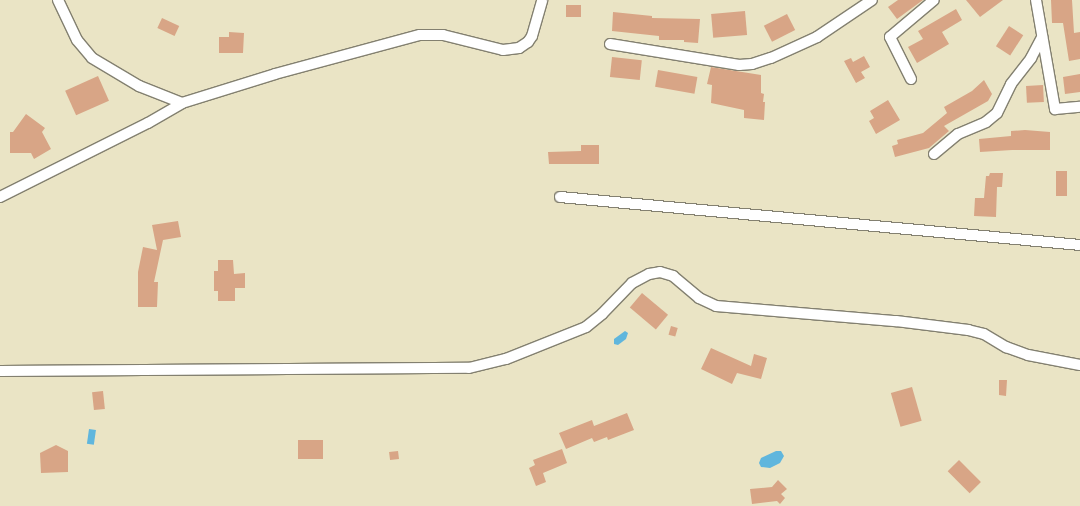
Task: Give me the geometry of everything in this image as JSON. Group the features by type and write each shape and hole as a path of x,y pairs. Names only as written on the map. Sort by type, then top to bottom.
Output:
{"street":[{"path":"58,0 77,40 92,58 139,86 182,103"},
{"path":"0,197 148,123 182,103 275,74 415,36 443,34 499,49 515,49 530,39 542,0"},
{"path":"610,44 729,63 752,64 771,58 822,34 872,0"},
{"path":"912,79 890,37 934,0"},
{"path":"1036,0 1055,109 1080,107"},
{"path":"934,154 958,134 986,122 997,113 1011,84 1035,52 1042,37"},
{"path":"560,197 1080,245"},
{"path":"0,371 457,370 475,368 506,360 586,327 602,314 632,283 650,274 660,272 673,276 699,298 716,306 896,321 968,330 984,334 1024,354 1080,364"}],"water":[{"path":"625,331 628,333 626,339 618,345 614,344 614,339"},
{"path":"89,429 96,430 94,445 87,444"},
{"path":"776,451 781,451 784,456 780,463 770,468 761,467 759,463 761,458"}],"building":[{"path":"898,0 923,0 897,19 888,7"},
{"path":"966,0 1003,0 980,17"},
{"path":"1051,0 1072,0 1074,33 1080,32 1080,59 1069,61 1063,23 1052,23"},
{"path":"566,5 581,5 581,17 566,17"},
{"path":"956,9 962,20 942,32 949,44 917,63 908,47 923,39 918,31"},
{"path":"745,11 747,35 713,38 711,14"},
{"path":"613,12 652,16 652,18 700,19 698,43 684,42 684,40 659,40 659,36 612,31"},
{"path":"787,14 795,30 772,42 764,26"},
{"path":"162,18 179,26 175,36 157,28"},
{"path":"1009,26 1023,35 1010,55 996,46"},
{"path":"229,32 244,33 243,53 219,53 219,37 229,37"},
{"path":"864,56 870,67 861,72 865,78 856,83 844,61 851,58 853,62"},
{"path":"612,57 642,60 640,80 610,77"},
{"path":"711,67 761,75 761,93 764,94 763,102 765,102 764,120 744,118 744,110 711,103 712,85 707,84"},
{"path":"658,70 697,77 694,94 655,87"},
{"path":"1080,74 1080,92 1065,94 1063,77"},
{"path":"98,76 109,101 76,115 65,91"},
{"path":"984,80 992,94 988,101 944,126 949,131 929,148 895,157 892,146 898,144 897,140 923,133 947,113 944,107 972,91"},
{"path":"1043,85 1044,102 1027,103 1026,86"},
{"path":"888,100 900,120 876,134 869,121 874,118 870,111"},
{"path":"26,114 45,128 42,132 51,149 34,159 31,153 10,153 10,132 13,132"},
{"path":"1011,131 1050,132 1050,150 980,152 979,139 1011,136"},
{"path":"581,145 599,145 599,164 549,164 548,152 581,151"},
{"path":"1056,171 1067,171 1067,196 1056,196"},
{"path":"990,173 1003,173 1002,187 997,187 996,217 974,216 975,198 984,198 986,176 989,176"},
{"path":"178,221 181,237 163,240 154,282 158,282 157,307 138,307 138,272 143,247 157,250 152,225"},
{"path":"218,260 233,260 234,274 245,273 245,288 235,288 235,301 218,301 218,291 214,291 214,271 218,271"},
{"path":"642,293 668,315 656,329 630,308"},
{"path":"671,326 678,328 675,337 669,335"},
{"path":"711,348 751,366 754,354 767,358 761,379 737,373 732,384 701,369"},
{"path":"999,380 1007,380 1006,396 999,395"},
{"path":"912,387 922,421 900,427 891,393"},
{"path":"103,391 105,409 94,410 92,392"},
{"path":"627,413 634,430 608,440 607,437 594,442 592,438 566,449 559,433 592,420 594,426"},
{"path":"298,440 323,440 323,459 298,459"},
{"path":"56,445 68,451 68,472 41,473 40,453"},
{"path":"562,449 567,463 543,473 546,482 536,486 529,468 535,465 533,460"},
{"path":"398,451 399,459 390,460 389,452"},
{"path":"959,460 981,482 970,493 948,471"},
{"path":"778,480 787,489 781,494 785,498 780,504 777,501 752,504 750,489 772,487"}]}
